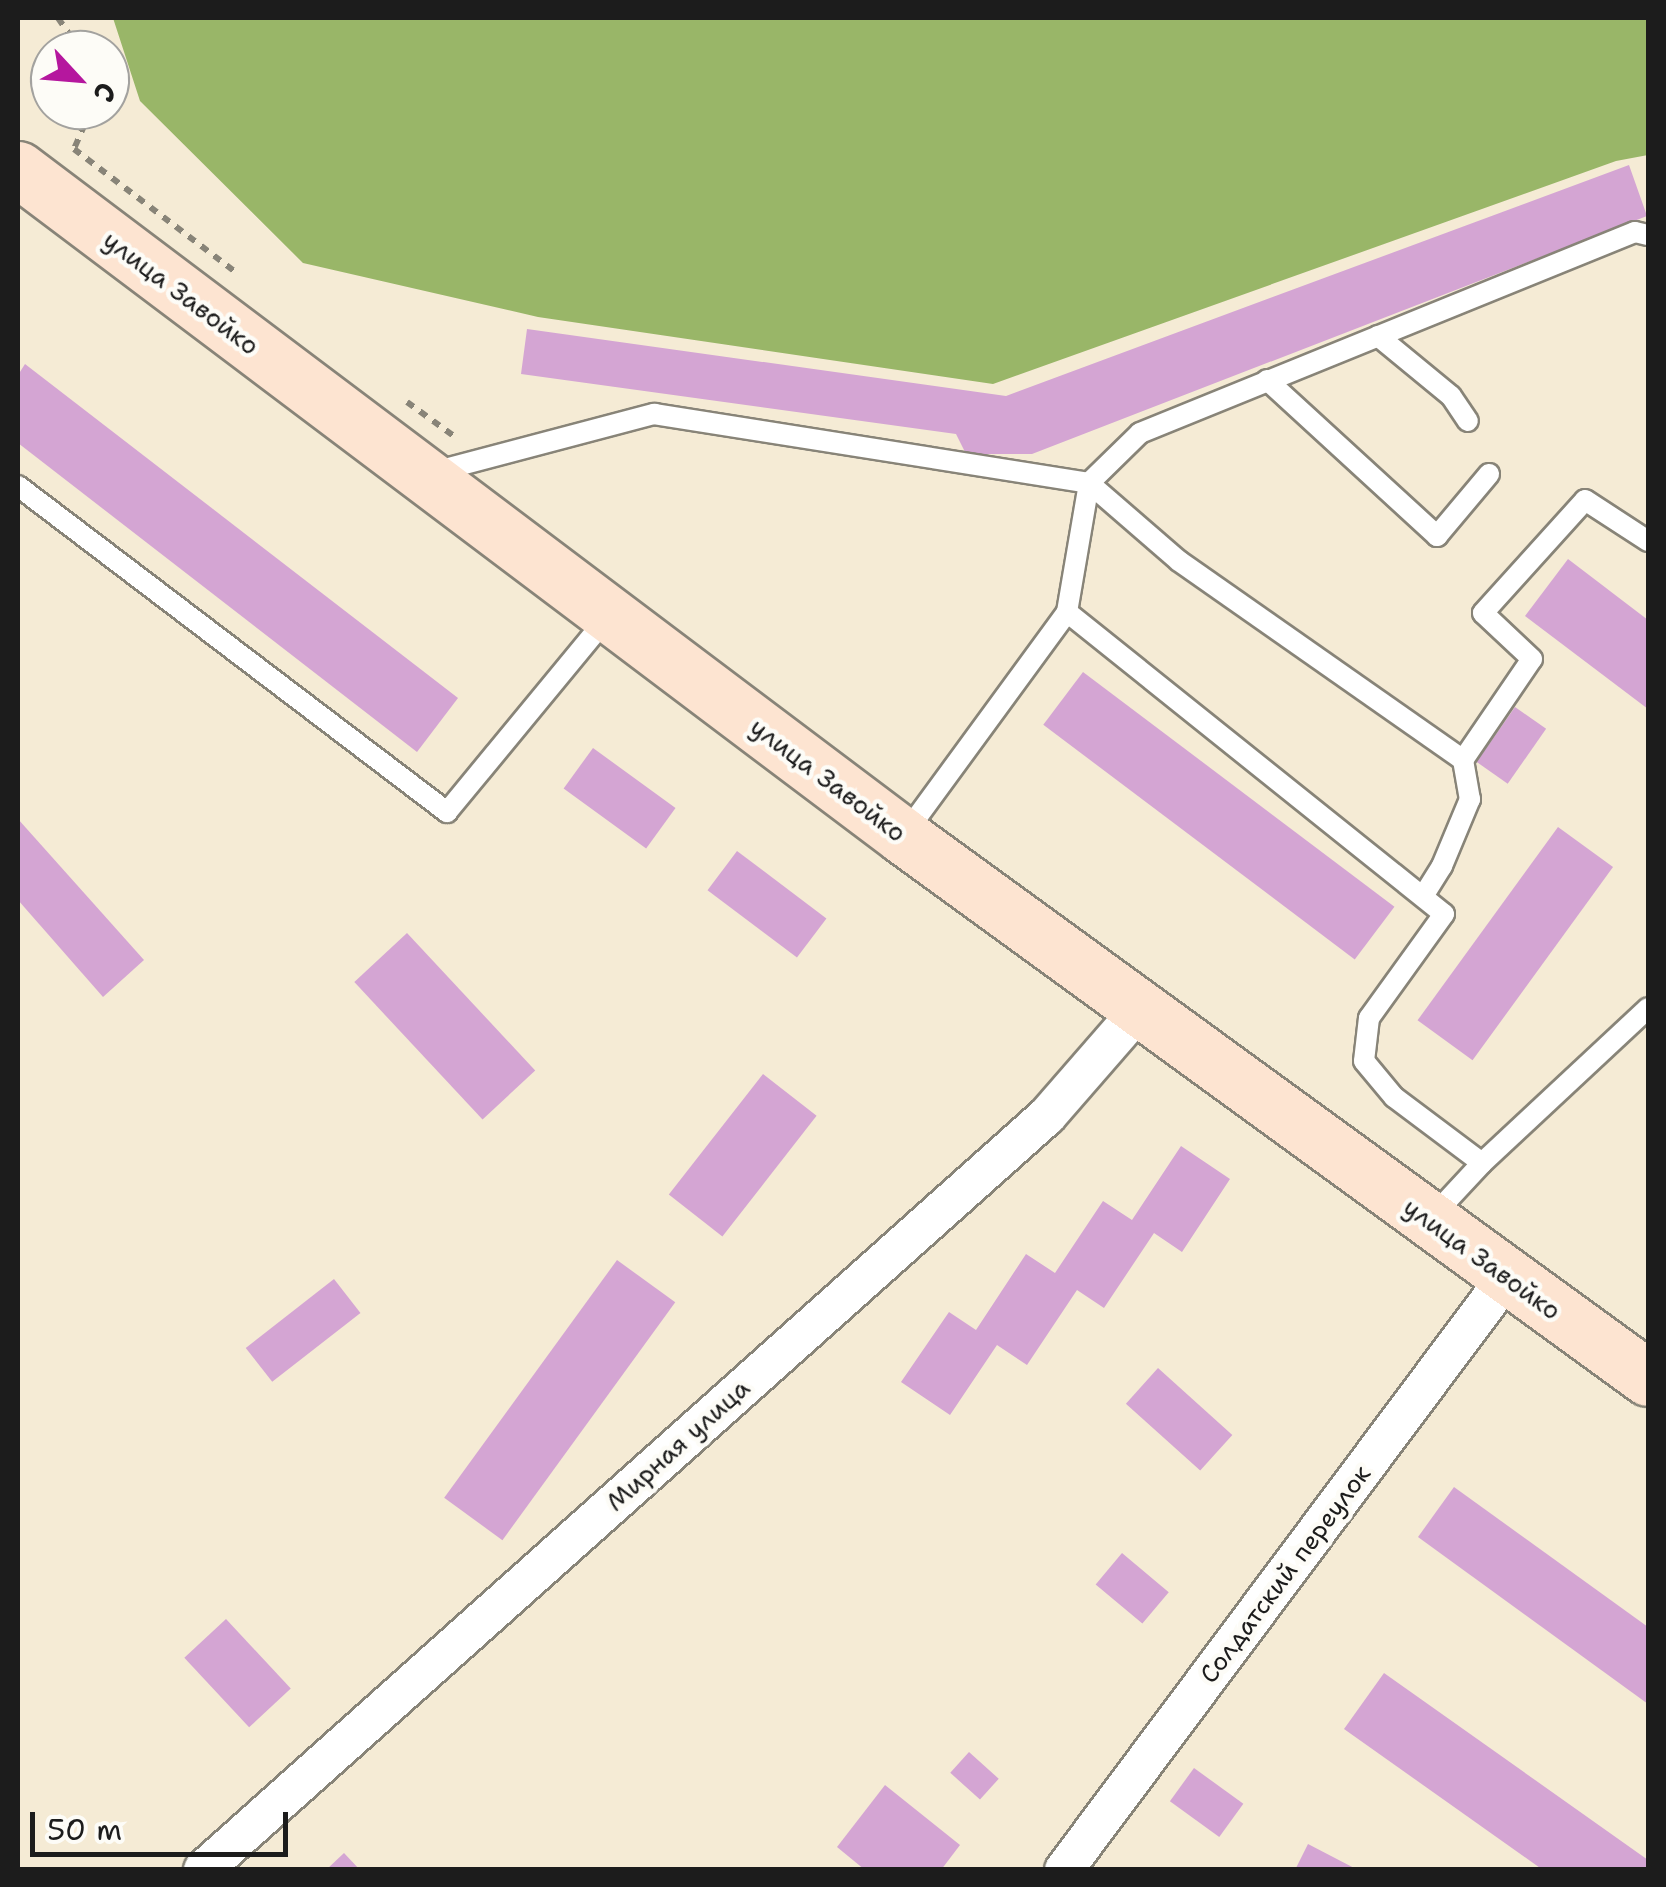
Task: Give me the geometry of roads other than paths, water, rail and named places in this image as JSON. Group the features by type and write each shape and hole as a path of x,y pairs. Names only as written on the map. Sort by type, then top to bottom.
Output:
{"main road":[{"name":"улица Завойко","path":"18,169 903,836 1648,1378"}],"street":[{"name":"Мирная улица","path":"203,1870 1046,1116 1140,1009"},
{"name":"Солдатский переулок","path":"1064,1870 1506,1278"}],"lane":[{"path":"903,836 1066,612 1089,483 1140,433 1378,336 1644,235"},
{"path":"1378,336 1451,396 1468,421"},
{"path":"1267,380 1437,536 1489,474"},
{"path":"423,475 654,414 1089,483 1179,561 1463,760"},
{"path":"18,486 447,812 608,617"},
{"path":"1423,897 1442,866 1470,799 1463,760 1532,659 1484,613 1585,500 1648,541"},
{"path":"1066,612 1444,914 1369,1018 1364,1061 1394,1098 1482,1163"},
{"path":"1428,1220 1482,1163 1648,1008"}]}
